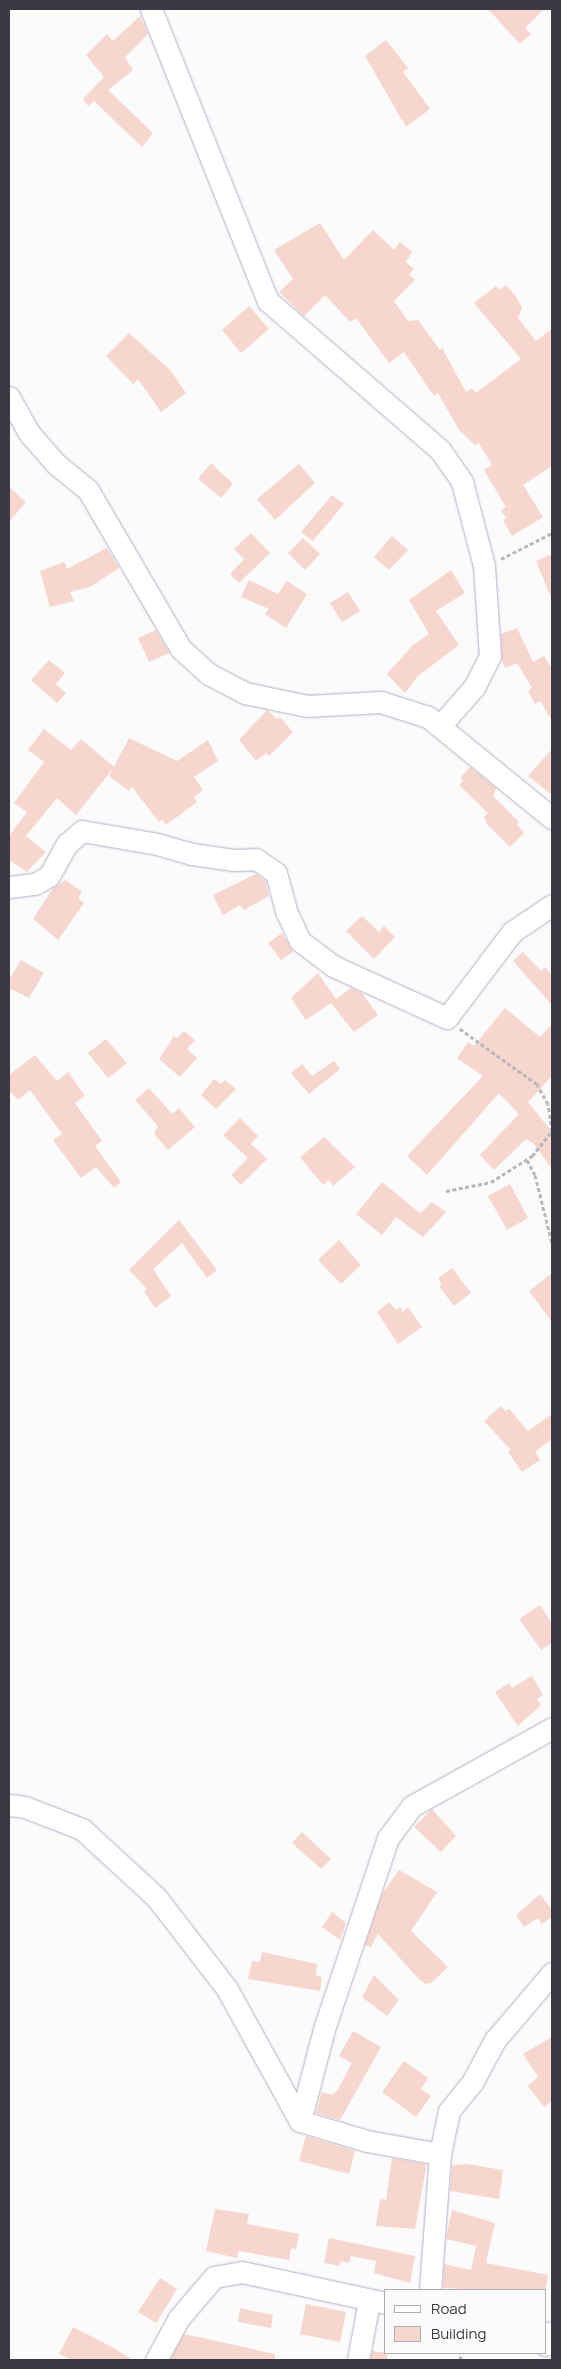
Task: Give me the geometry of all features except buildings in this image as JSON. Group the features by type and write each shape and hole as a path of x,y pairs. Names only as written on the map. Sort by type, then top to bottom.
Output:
{"street":[{"path":"152,9 268,301 440,450 462,482 484,566 490,656 475,686 440,726"},
{"path":"9,397 29,433 56,464 88,490 181,649 209,674 245,693 307,706 381,702 428,718 552,818"},
{"path":"9,887 35,884 49,876 67,844 82,831 157,844 192,854 233,860 256,859 276,873 286,911 300,942 333,966 447,1018 512,932 552,906"},
{"path":"300,2122 325,2026 388,1838 412,1806 552,1728"},
{"path":"9,1805 25,1807 82,1829 156,1897 227,1989 300,2122 367,2140 440,2154"},
{"path":"430,2289 440,2154 449,2111 473,2081 495,2040 552,1973"},
{"path":"156,2360 179,2318 214,2277 242,2272 377,2302 358,2360"}],"path":[{"path":"484,566 552,533"},
{"path":"446,1191 491,1182 527,1160 552,1131 544,1093 519,1068 499,1060 483,1042 447,1018"},
{"path":"527,1160 535,1175 552,1243"}]}
